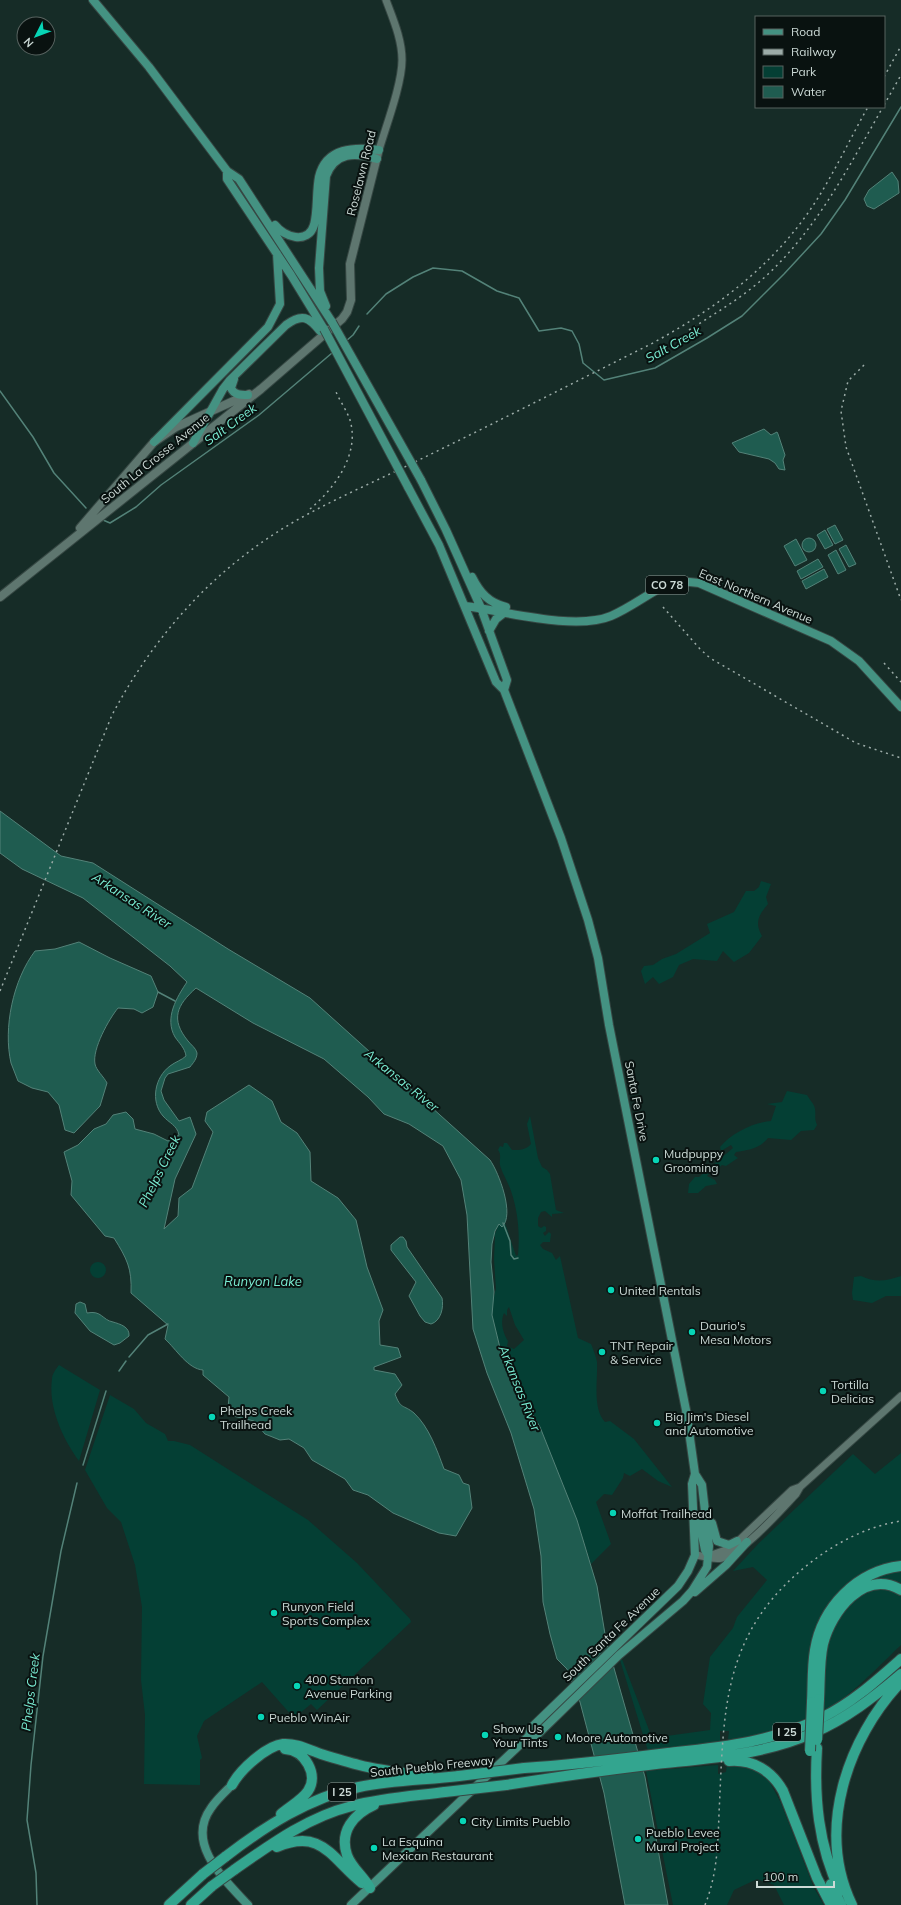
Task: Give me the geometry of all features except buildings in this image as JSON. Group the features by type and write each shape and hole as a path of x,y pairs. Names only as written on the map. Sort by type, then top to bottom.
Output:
{"highway":[{"path":"816,1701 815,1650 819,1633 829,1612 844,1594 857,1583 880,1571 901,1566"},
{"path":"841,1905 823,1865 814,1831 809,1796 816,1701 824,1643 831,1624 841,1608 857,1592 871,1585 887,1584 901,1590"},
{"path":"854,1698 901,1652"},
{"name":"South Pueblo Freeway","path":"191,1905 212,1886 251,1858 290,1833 338,1810 382,1799 506,1785 577,1769 655,1760 773,1737 812,1723 854,1698 901,1659"},
{"name":"South Pueblo Freeway","path":"655,1760 678,1762 748,1753 801,1739 849,1715 870,1700 901,1674"},
{"path":"852,1905 844,1884 839,1860 838,1824 842,1788 851,1760 866,1729 879,1709 901,1682"},
{"path":"232,1785 236,1778 261,1754 271,1748 287,1744 300,1746 335,1759 372,1768 447,1778"},
{"path":"232,1785 240,1782 268,1755 280,1749 290,1749 301,1755 309,1765 312,1779 311,1786 304,1796 238,1847"},
{"path":"813,1750 819,1824 829,1862 848,1905"},
{"path":"678,1762 687,1765 741,1761 759,1766 773,1776 783,1791 816,1878 831,1905"},
{"name":"South Pueblo Freeway","path":"169,1905 203,1874 238,1847 290,1814 336,1794 358,1787 524,1768 577,1769"},
{"path":"370,1888 347,1855 345,1842 350,1823 357,1814 376,1805 430,1794"},
{"path":"251,1858 289,1842 301,1840 313,1841 327,1849 350,1873 370,1888"}],"main road":[{"path":"93,0 173,96 227,171 238,179 260,210 332,322 421,480 448,536 481,608 507,680 504,690 496,682 439,545 344,365 277,254 226,179 227,171"},
{"path":"260,210 266,212 279,231 291,237 304,236 312,229 314,224 319,177 326,162 338,152 349,148 379,150"},
{"name":"Roselawn Road","path":"317,341 342,320 350,305 350,264 379,150"},
{"path":"332,322 320,291 319,268 326,176 334,163 348,155 359,154 377,159"},
{"path":"154,442 268,327 280,304 277,254"},
{"path":"192,443 223,389 293,320 302,317 311,320 322,330"},
{"name":"South La Crosse Avenue","path":"0,597 261,389 317,341"},
{"path":"236,375 232,382 233,391 240,395 248,395"},
{"name":"South La Crosse Avenue","path":"64,547 154,442 176,427 261,389"},
{"path":"448,536 454,538 475,583 485,598 496,605 538,617"},
{"name":"East Northern Avenue","path":"465,606 570,622 585,622 601,619 619,612 670,583 680,581 699,583 831,641 859,661 901,707"},
{"path":"489,631 496,619 505,612"},
{"name":"Santa Fe Drive","path":"504,690 575,878 598,958 609,1025 686,1410 695,1474 702,1485 707,1520 709,1556 707,1567 692,1591"},
{"name":"Santa Fe Drive","path":"695,1474 692,1484 695,1556"},
{"path":"693,1496 705,1550 709,1556"},
{"path":"707,1520 712,1523 714,1536 719,1543 729,1545 737,1541"},
{"path":"683,1601 726,1565 747,1542"},
{"name":"South Santa Fe Avenue","path":"530,1736 531,1728 678,1586 688,1571 695,1556"},
{"name":"South Santa Fe Avenue","path":"352,1905 530,1736 537,1735 619,1655 683,1601 692,1591"},
{"path":"232,1785 208,1813 204,1828 204,1841 208,1856 213,1864 248,1905"}],"street":[{"name":"Roselawn Road","path":"379,150 400,76 402,60 398,34 386,0"},
{"path":"709,1556 713,1559 723,1558 738,1550 796,1494 800,1487 901,1396"},
{"path":"695,1556 709,1556 731,1548 792,1490 800,1487"}],"green space":[{"path":"761,881 771,884 766,897 768,904 760,915 758,923 762,936 749,953 734,962 723,951 717,961 693,959 679,965 673,977 659,984 653,977 645,984 641,971 644,966 653,965 662,959 676,954 710,933 707,924 734,912 746,891 754,891 759,887"},
{"path":"787,1091 807,1095 815,1107 815,1119 817,1125 814,1130 801,1131 791,1140 768,1138 757,1147 736,1152 734,1155 738,1158 726,1166 722,1165 712,1174 710,1172 707,1176 715,1180 717,1184 706,1186 698,1193 688,1193 689,1184 695,1177 699,1177 733,1148 731,1145 721,1151 720,1147 730,1137 750,1126 771,1121 776,1106 767,1104 782,1102"},
{"path":"530,1116 538,1158 542,1167 550,1174 556,1210 564,1213 552,1214 552,1217 545,1211 541,1212 538,1218 538,1226 541,1228 544,1226 546,1227 546,1231 543,1233 545,1236 549,1232 551,1234 550,1242 543,1242 540,1245 543,1249 552,1253 556,1260 560,1256 578,1338 591,1344 597,1360 596,1393 598,1409 605,1422 610,1421 634,1439 672,1487 658,1481 642,1469 630,1476 624,1473 623,1478 612,1495 604,1494 596,1502 611,1544 591,1564 577,1520 540,1427 515,1385 502,1356 492,1315 492,1303 496,1289 494,1236 499,1224 502,1226 505,1223 516,1256 518,1255 519,1247 519,1231 515,1206 510,1188 501,1168 500,1154 498,1150 500,1146 503,1147 504,1143 507,1143 512,1150 523,1149 529,1146 531,1144 527,1124","holes":["509,1307 515,1325 524,1340 514,1349 507,1346 508,1341 505,1335 502,1320 504,1313 507,1316 507,1310"]},
{"path":"98,1262 105,1267 106,1270 101,1277 98,1278 91,1273 90,1270 95,1263"},
{"path":"861,1276 871,1280 881,1280 901,1276 901,1296 886,1296 872,1303 853,1300 852,1293 854,1277"},
{"path":"59,1365 100,1390 79,1461 62,1433 52,1401 52,1377"},
{"name":"Runyon Field Sports Complex","path":"110,1395 134,1409 146,1423 165,1434 168,1441 190,1445 308,1520 357,1563 410,1619 411,1622 317,1710 311,1704 294,1718 262,1682 204,1721 197,1736 202,1758 200,1760 200,1785 144,1784 145,1715 141,1680 142,1607 135,1565 121,1522 107,1508 85,1470"},
{"path":"901,1453 901,1563 840,1593 807,1718 769,1732 728,1740 729,1731 720,1731 720,1742 648,1751 620,1660 622,1659 652,1738 710,1730 711,1713 703,1704 710,1657 733,1628 737,1617 767,1580 753,1567 733,1571 759,1543 853,1454 875,1474"},
{"path":"901,1570 901,1586 878,1577"},
{"path":"882,1586 901,1593 901,1645 839,1702 829,1708 822,1709 825,1656 829,1637 839,1617 861,1593"},
{"path":"727,1764 755,1768 768,1779 781,1803 814,1888 824,1905 784,1905 774,1885 757,1879 734,1890 727,1905 673,1905 646,1771 718,1765 718,1774 726,1772"}],"water":[{"path":"892,172 898,181 899,193 874,209 867,206 864,199 869,190"},
{"path":"764,429 771,435 777,432 785,455 783,460 785,470 779,469 775,463 769,459 739,452 732,443"},
{"path":"835,525 843,540 835,544 827,529"},
{"path":"825,530 833,545 825,549 817,535"},
{"path":"809,538 814,540 816,545 814,550 809,552 804,550 802,545 804,540"},
{"path":"796,539 807,560 795,566 784,546"},
{"path":"846,545 856,564 849,567 839,549"},
{"path":"836,550 846,570 838,574 828,555"},
{"path":"818,559 823,567 801,579 797,571"},
{"path":"824,569 828,577 806,589 802,581"},
{"name":"Runyon Lake","path":"0,811 61,856 93,863 228,949 310,998 490,1160 494,1166 504,1194 507,1213 506,1221 502,1227 499,1224 495,1231 492,1244 491,1262 494,1292 492,1315 502,1356 515,1385 540,1427 577,1520 597,1586 606,1640 645,1777 668,1905 625,1905 604,1793 580,1702 567,1669 557,1659 550,1634 543,1602 541,1556 534,1509 511,1433 487,1373 473,1329 467,1215 461,1180 443,1146 409,1124 384,1114 368,1097 324,1059 253,1023 196,988 189,994 180,1006 178,1013 179,1026 182,1033 196,1050 197,1055 195,1061 190,1067 168,1074 165,1078 161,1091 164,1100 179,1121 190,1117 196,1134 175,1179 164,1229 178,1216 179,1198 192,1188 213,1132 205,1121 207,1112 249,1085 272,1101 281,1122 297,1133 310,1152 311,1181 338,1198 356,1220 367,1267 383,1310 379,1321 380,1345 398,1348 401,1357 374,1367 374,1370 395,1374 402,1385 395,1394 399,1402 414,1413 424,1425 432,1439 444,1469 459,1475 463,1483 469,1485 472,1508 456,1536 439,1533 393,1513 368,1495 353,1490 345,1479 312,1460 304,1448 289,1439 280,1440 265,1434 254,1421 233,1416 228,1408 229,1397 203,1375 203,1370 192,1366 182,1358 165,1339 168,1325 131,1293 131,1277 128,1264 114,1238 105,1236 71,1195 72,1181 64,1152 78,1145 94,1129 106,1124 113,1115 126,1112 133,1119 135,1129 154,1134 168,1141 179,1135 175,1126 163,1116 159,1110 156,1103 156,1090 161,1076 165,1071 186,1056 172,1030 171,1015 179,994 187,982 170,966 83,898 22,869 0,853"},
{"path":"79,942 110,958 151,976 158,992 153,1007 142,1013 134,1009 118,1008 110,1019 102,1034 96,1050 95,1058 95,1064 98,1071 107,1083 100,1106 74,1133 65,1130 59,1105 48,1092 32,1088 18,1081 11,1063 8,1035 9,1020 16,990 27,963 35,951 55,949"},
{"path":"400,1237 403,1237 406,1241 407,1247 442,1298 443,1305 441,1313 437,1320 431,1324 425,1322 420,1316 409,1296 416,1282 391,1250 391,1245"},
{"path":"80,1302 85,1304 87,1313 92,1312 99,1314 109,1321 124,1326 128,1330 129,1336 120,1343 114,1345 90,1331 75,1313 76,1304"}],"waterway":[{"name":"Salt Creek","path":"367,314 386,294 413,277 433,268 462,271 497,291 519,298 539,331 561,328 572,331 579,344 583,363 604,380 655,368 742,316 784,274 821,234 845,200 901,107"},
{"name":"Salt Creek","path":"346,341 353,335 359,326"},
{"name":"Salt Creek","path":"103,520 110,523 136,507 161,485 259,415 332,353"},
{"path":"0,391 33,437 54,473 86,508"},
{"path":"158,992 175,1001"},
{"path":"503,1223 510,1241 511,1255 514,1259 518,1258"},
{"name":"Phelps Creek","path":"129,1357 148,1335 168,1324"},
{"name":"Phelps Creek","path":"119,1371 126,1361"},
{"path":"83,1465 106,1391"},
{"name":"Phelps Creek","path":"37,1905 36,1873 27,1820 31,1765 43,1656 61,1551 77,1483"}],"railway":[{"path":"885,75 901,46"},
{"path":"885,103 901,75"},
{"path":"0,991 112,715 150,654 171,626 195,600 220,575 247,553 277,532 308,514 651,344 676,330 724,298 767,261 787,240 805,217 821,193 867,108"},
{"path":"689,330 748,291 784,258 801,238 831,196 882,108"},
{"path":"864,365 848,381 841,411 846,447 901,600"},
{"path":"310,509 336,481 348,458 351,445 352,433 350,420 336,392"},
{"path":"663,607 700,649 710,658 856,743 901,758"},
{"path":"884,663 901,682"},
{"path":"705,1905 712,1882 716,1860 722,1745 731,1682 740,1653 754,1625 773,1598 799,1572 822,1554 860,1533 901,1521"}],"place":[{"name":"Mudpuppy Grooming","path":"656,1160"},
{"name":"United Rentals","path":"611,1290"},
{"name":"Daurio's Mesa Motors","path":"692,1332"},
{"name":"TNT Repair & Service","path":"602,1352"},
{"name":"Tortilla Delicias","path":"823,1391"},
{"name":"Phelps Creek Trailhead","path":"212,1417"},
{"name":"Big Jim's Diesel and Automotive","path":"657,1423"},
{"name":"Moffat Trailhead","path":"613,1513"},
{"name":"Runyon Field Sports Complex","path":"274,1613"},
{"name":"400 Stanton Avenue Parking","path":"297,1686"},
{"name":"Pueblo WinAir","path":"261,1717"},
{"name":"Show Us Your Tints","path":"485,1735"},
{"name":"Moore Automotive","path":"558,1737"},
{"name":"City Limits Pueblo","path":"463,1821"},
{"name":"Pueblo Levee Mural Project","path":"638,1839"},
{"name":"La Esquina Mexican Restaurant","path":"374,1848"}],"water label":[{"name":"Arkansas River","path":"132,900"},
{"name":"Arkansas River","path":"402,1080"},
{"name":"Arkansas River","path":"520,1388"}]}
